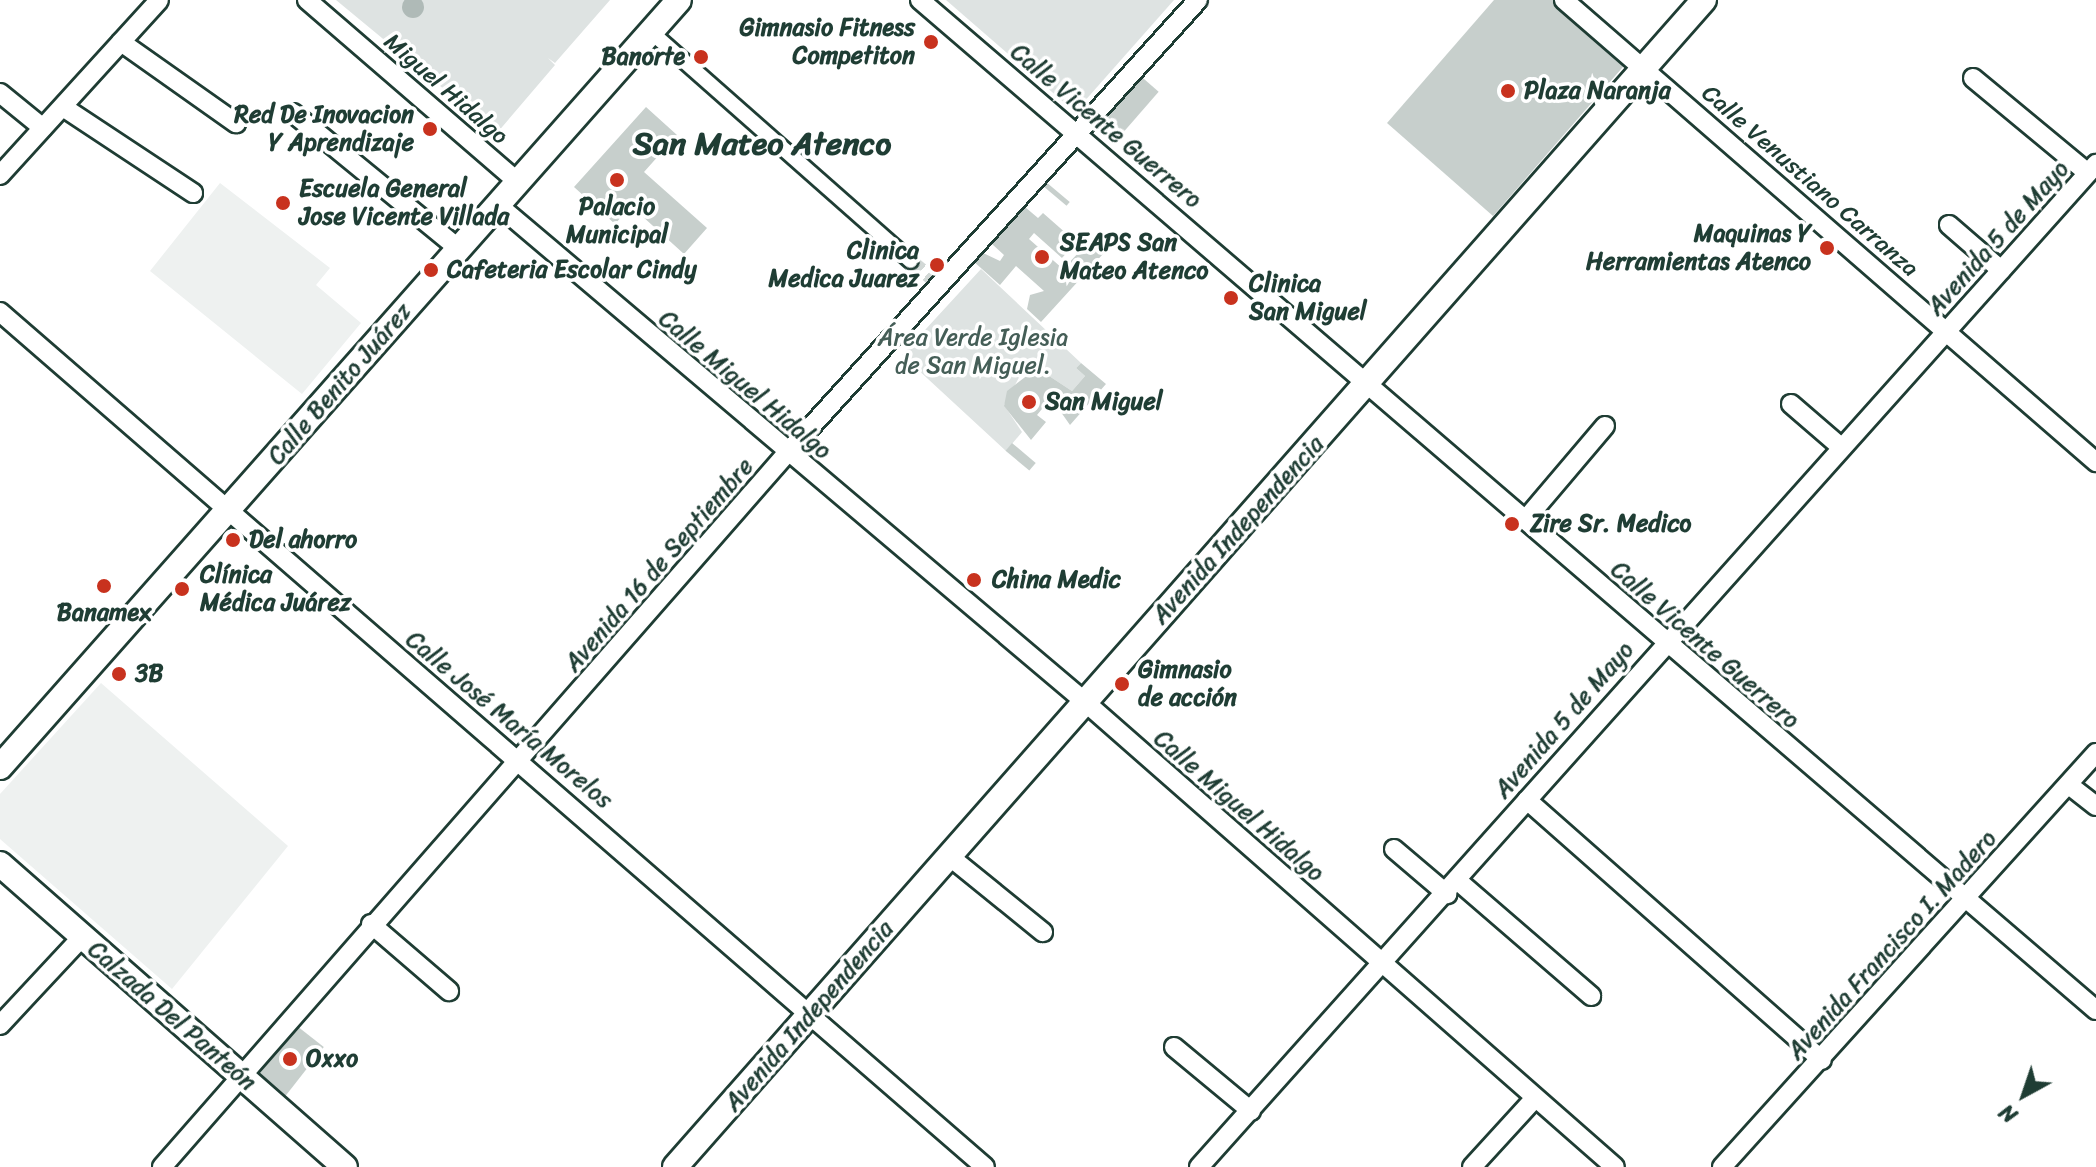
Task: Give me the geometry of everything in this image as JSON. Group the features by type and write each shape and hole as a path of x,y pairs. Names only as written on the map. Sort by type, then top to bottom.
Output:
{"main road":[{"name":"Calle Benito Juárez","path":"0,767 679,0"},
{"name":"Avenida Independencia","path":"675,1167 1084,701 1372,381 1642,67 1704,0"},
{"name":"Calzada Del Panteón","path":"0,864 345,1167"}],"street":[{"path":"0,175 159,0"},
{"name":"Miguel Hidalgo","path":"307,0 518,182"},
{"name":"Calle Vicente Guerrero","path":"920,0 1372,381 1664,642 2096,1010"},
{"name":"Avenida 16 de Septiembre","path":"162,1167 371,924 522,760 937,283 1082,134 1198,0"},
{"name":"Calle Venustiano Carranza","path":"1564,0 2096,462"},
{"path":"651,32 911,261"},
{"path":"121,42 236,123"},
{"path":"1973,78 2092,168"},
{"path":"0,93 43,128"},
{"path":"63,107 193,193"},
{"path":"293,113 459,249"},
{"name":"Avenida 5 de Mayo","path":"1199,1167 1380,963 1452,887 1664,642 2092,168"},
{"name":"Calle Miguel Hidalgo","path":"498,205 1084,701 1615,1167"},
{"path":"1949,225 2001,270"},
{"name":"Calle José María Morelos","path":"0,312 522,760 985,1167"},
{"path":"1791,404 1842,448"},
{"path":"1526,519 1605,426"},
{"name":"Avenida Francisco I. Madero","path":"1722,1167 1822,1060 2096,753"},
{"path":"2069,785 2096,806"},
{"path":"1527,800 1822,1060"},
{"path":"1394,849 1452,887 1591,996"},
{"path":"949,856 1043,932"},
{"path":"371,924 449,991"},
{"path":"0,1025 82,937"},
{"path":"1174,1047 1251,1111"},
{"path":"1472,1167 1534,1099"}],"shaded area":[{"path":"413,-4 421,-1 424,7 421,15 413,18 405,15 402,7 405,-1"},
{"path":"220,183 330,268 316,285 361,323 302,394 150,271"},
{"path":"101,683 288,846 172,989 0,839 0,794"}],"green space":[{"path":"336,0 610,0 555,63 548,58 555,65 497,133"},
{"path":"946,0 1174,0 1075,112"},
{"name":"Área Verde Iglesia de San Miguel.","path":"981,269 1081,363 1076,368 1085,376 1072,391 1037,368 1021,374 1004,405 1022,432 1006,451 902,355"}],"building":[{"name":"Plaza Naranja","path":"1494,0 1561,0 1629,60 1493,216 1387,123"},
{"path":"1136,72 1159,92 1116,141 1093,121"},
{"name":"Palacio Municipal","path":"646,107 677,135 644,172 707,228 684,254 631,206 615,224 574,187"},
{"path":"1046,182 1070,202 1067,206 1043,186"},
{"path":"1025,207 1038,218 1043,213 1076,242 1062,258 1034,233 1029,239 1063,269 1100,230 1113,243 1041,322 1027,309 1030,295 1044,291 1016,266 1000,285 973,261 981,252 1000,261 1004,255 992,244"},
{"path":"1081,363 1106,384 1070,425 1051,398 1037,415 1046,422 1031,440 1004,406 1007,391 1037,368 1072,391 1085,376 1076,368"},
{"path":"1012,443 1036,463 1029,471 1006,451"},
{"name":"Oxxo","path":"297,1026 324,1047 286,1096 259,1075"}],"tunnel":[{"path":"911,261 934,280"}],"place":[{"name":"Gimnasio Fitness Competiton","path":"931,42"},
{"name":"Banorte","path":"701,57"},
{"name":"Plaza Naranja","path":"1508,91"},
{"name":"Red De Inovacion Y Aprendizaje","path":"430,129"},
{"name":"Palacio Municipal","path":"617,180"},
{"name":"Escuela General Jose Vicente Villada","path":"283,203"},
{"name":"Maquinas Y Herramientas Atenco","path":"1827,248"},
{"name":"SEAPS San Mateo Atenco","path":"1042,257"},
{"name":"Clinica Medica Juarez","path":"937,265"},
{"name":"Cafeteria Escolar Cindy","path":"431,270"},
{"name":"Clinica San Miguel","path":"1231,298"},
{"name":"San Miguel","path":"1029,402"},
{"name":"Zire Sr. Medico","path":"1512,524"},
{"name":"Del ahorro","path":"233,540"},
{"name":"China Medic","path":"974,580"},
{"name":"Banamex","path":"104,586"},
{"name":"Clínica Médica Juárez","path":"182,589"},
{"name":"3B","path":"119,674"},
{"name":"Gimnasio de acción","path":"1122,684"},
{"name":"Oxxo","path":"290,1059"}],"district":[{"name":"San Mateo Atenco","path":"762,144"}]}
